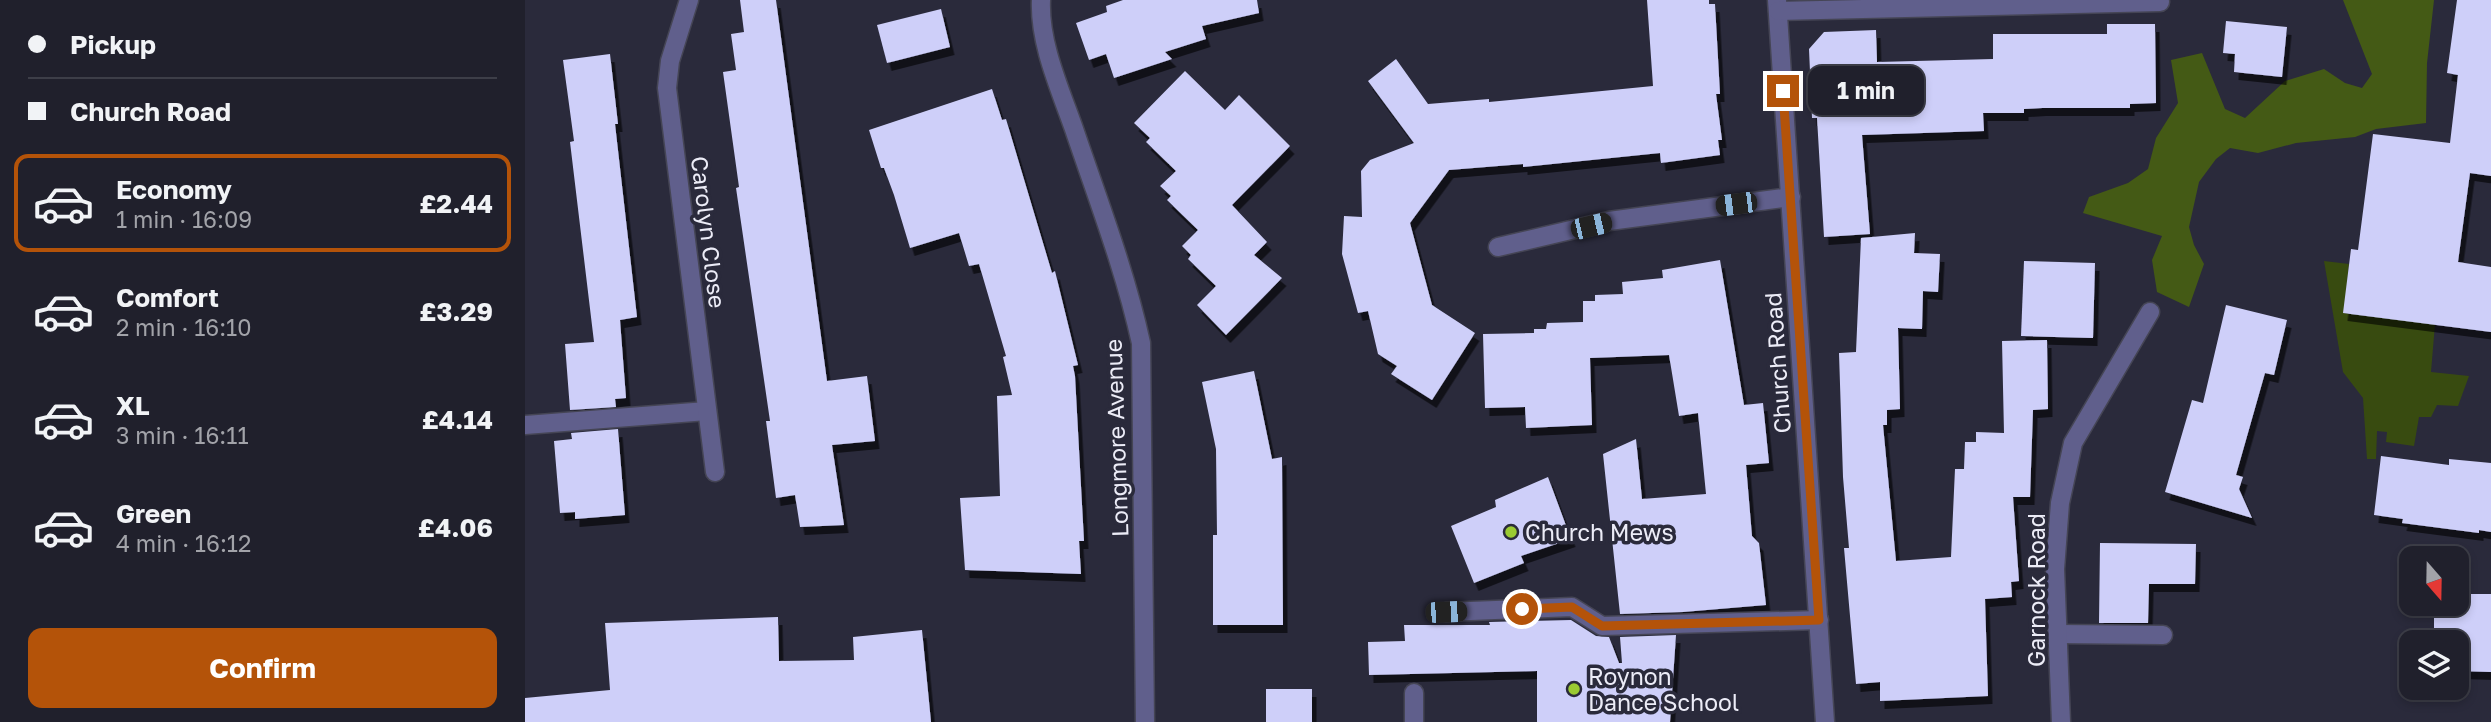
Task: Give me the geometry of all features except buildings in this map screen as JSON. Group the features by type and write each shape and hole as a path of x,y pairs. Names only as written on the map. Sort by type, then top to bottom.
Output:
{"street":[{"name":"Carolyn Close","path":"689,0 670,61 667,88 715,472"},
{"name":"Longmore Avenue","path":"1041,0 1045,38 1132,301 1141,343 1145,722"},
{"path":"1777,6 2160,2"},
{"name":"Church Road","path":"1777,6 1825,722"},
{"path":"1498,247 1609,222 1791,197"},
{"name":"Garnock Road","path":"2061,722 2055,569 2060,503 2073,443 2150,312"},
{"path":"525,425 707,411"},
{"path":"1446,612 1572,607 1602,626 1819,620"},
{"path":"2058,634 2163,635"},
{"path":"1414,692 1414,722"}],"green space":[{"path":"2343,0 2434,0 2427,63 2426,123 2376,129 2355,137 2296,143 2258,153 2230,148 2216,159 2199,182 2189,227 2194,245 2204,264 2189,307 2157,292 2152,260 2162,236 2083,213 2089,197 2128,183 2148,169 2156,138 2178,103 2171,60 2202,53 2225,109 2245,118 2285,81 2324,69 2345,83 2362,88 2372,74"},
{"path":"2324,261 2349,264 2344,313 2435,324 2431,372 2469,376 2458,406 2437,405 2431,417 2419,417 2414,446 2386,442 2387,432 2377,431 2376,459 2367,459 2363,398 2343,372"}],"place":[{"name":"Church Mews","path":"1511,532"},
{"name":"Roynon Dance School","path":"1574,689"}],"route":[{"path":"1522,609 1572,607 1602,626 1819,620 1783,91"}]}
